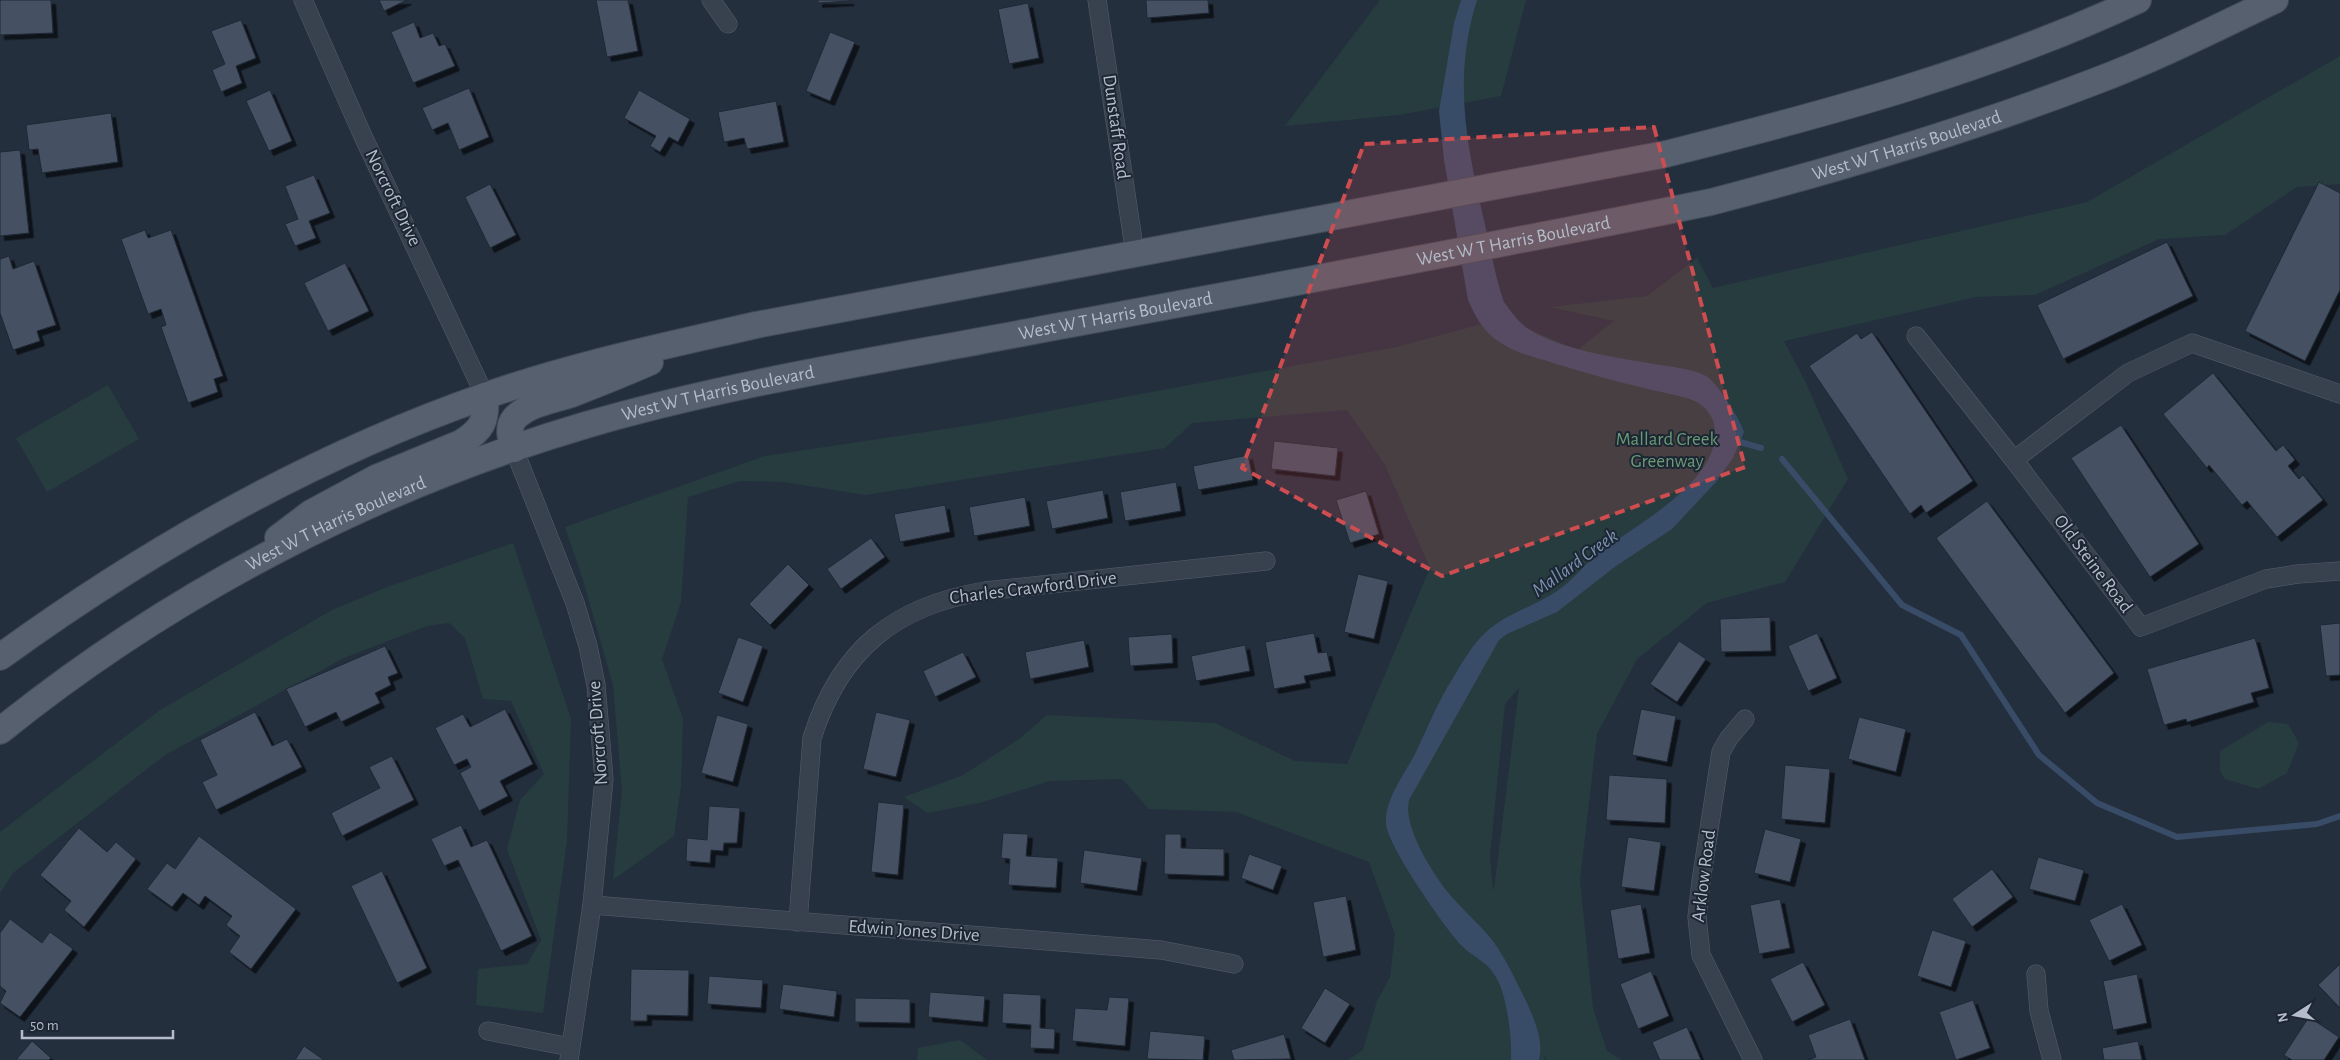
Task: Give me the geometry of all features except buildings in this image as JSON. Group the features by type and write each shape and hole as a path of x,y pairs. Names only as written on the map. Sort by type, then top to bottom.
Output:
{"main road":[{"name":"West W T Harris Boulevard","path":"0,732 98,658 167,613 228,577 354,514 428,481 514,449 593,423 774,379 1720,200 1837,170 1978,124 2098,80 2276,0"},
{"path":"0,657 77,602 179,538 241,504 355,448 485,396 585,366 715,334 1602,166 1731,138 1880,96 2022,47 2124,3"},
{"path":"514,449 509,433 510,426 514,420 529,408 622,374 715,334"},
{"path":"228,577 312,512 376,478 461,443 472,436 484,421 486,412 485,396"}],"street":[{"name":"Norcroft Drive","path":"303,0 362,134 485,396"},
{"path":"712,0 728,24"},
{"name":"Dunstaff Road","path":"1097,0 1134,254"},
{"name":"Old Steine Road","path":"1916,336 2014,460 2141,627 2266,579 2298,574 2340,572"},
{"path":"2014,460 2128,373 2192,343 2340,394"},
{"name":"Norcroft Drive","path":"514,449 575,602 588,646 596,685 604,779 592,905 570,1053"},
{"name":"Charles Crawford Drive","path":"798,922 812,738 822,709 837,681 865,645 891,624 920,607 952,596 1266,561"},
{"name":"Arklow Road","path":"1745,719 1729,738 1721,752 1701,881 1698,935 1701,955 1753,1060"},
{"name":"Edwin Jones Drive","path":"592,905 1161,950 1234,964"},
{"path":"2036,974 2039,1011 2052,1060"},
{"path":"488,1031 570,1053"}],"highlighted area":[{"path":"1654,127 1745,467 1442,576 1242,468 1364,144"}],"green space":[{"path":"1380,0 1526,0 1501,96 1399,115 1285,126"},
{"name":"Mallard Creek Greenway","path":"2340,56 2340,184 2297,187 2225,235 2159,239 2035,295 1976,297 1784,341 1806,383 1848,479 1785,582 1707,603 1637,659 1597,734 1580,880 1593,1008 1607,1051 1622,1060 1547,1060 1544,1054 1545,1060 1348,1060 1363,1050 1377,1001 1390,977 1395,934 1369,862 1236,812 1149,809 1122,779 1050,781 983,802 928,813 904,797 963,775 1019,739 1047,715 1215,723 1295,761 1347,764 1430,568 1385,465 1347,410 1192,423 1165,448 865,495 784,482 740,481 688,497 681,602 662,659 683,719 681,786 674,836 613,880 622,791 613,685 583,580 565,527 765,456 978,424 1396,347 1504,318 1577,350 1614,321 1549,307 1647,296 1697,258 1713,288 2087,202","holes":["1519,688 1494,889 1490,856 1505,704"]},
{"path":"108,385 139,439 47,492 16,438"},
{"path":"513,543 571,719 567,841 543,1013 476,1005 478,969 527,964 541,940 507,849 520,800 544,774 511,701 483,699 465,638 449,623 427,626 344,658 165,755 13,873 0,893 0,832 160,710 332,610 390,586"},
{"path":"2268,722 2288,724 2299,743 2287,773 2258,789 2225,779 2220,771 2220,751"},
{"path":"960,1040 987,1060 917,1060 918,1048"}],"water":[{"path":"1461,0 1477,0 1469,29 1465,58 1465,113 1478,196 1504,302 1523,325 1554,342 1588,352 1687,369 1706,376 1716,385 1728,401 1744,432 1733,458 1716,482 1672,529 1616,566 1557,612 1507,634 1499,640 1409,800 1408,810 1414,834 1433,871 1457,903 1493,941 1515,978 1535,1022 1540,1045 1539,1060 1511,1060 1508,1015 1499,982 1491,969 1465,949 1453,936 1395,849 1386,823 1389,804 1396,786 1416,752 1433,714 1476,643 1485,633 1502,620 1548,597 1563,587 1602,550 1676,498 1693,481 1706,463 1714,444 1714,424 1712,417 1705,409 1692,400 1598,376 1513,350 1490,335 1477,319 1468,300 1444,160 1439,111 1454,23"}],"waterway":[{"path":"1733,440 1761,448"},
{"path":"1782,459 1902,605 1961,635 2039,755 2097,803 2177,837 2317,824 2340,816"}],"water label":[{"name":"Mallard Creek","path":"1575,563"}]}
